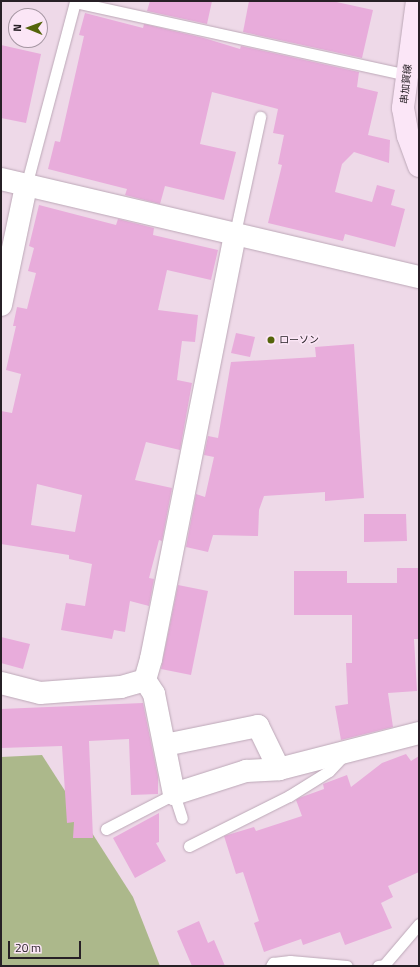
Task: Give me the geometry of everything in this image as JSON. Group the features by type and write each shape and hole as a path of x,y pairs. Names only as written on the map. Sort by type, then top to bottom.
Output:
{"main road":[{"name":"串加賀線","path":"417,1 406,75 403,108 408,136 419,166"}],"street":[{"path":"1,179 419,277"},
{"path":"1,305 26,186"},
{"path":"145,680 152,659 235,234"},
{"path":"1,683 40,693 121,686 145,680"},
{"path":"145,680 154,694 174,794 246,771 279,769 419,733"},
{"path":"164,745 258,726 279,769"}],"lane":[{"path":"26,186 75,1 406,75"},
{"path":"235,234 260,117"},
{"path":"189,846 290,796 329,771 346,753"},
{"path":"106,829 174,794 182,818"},
{"path":"378,966 384,965 419,924"},
{"path":"272,966 273,963 290,961 347,966"}],"green space":[{"path":"42,755 133,897 160,966 1,966 1,757"}],"building":[{"path":"150,1 212,1 207,24 147,11"},
{"path":"249,1 332,1 373,10 362,58 243,32"},
{"path":"85,13 143,28 144,24 204,38 240,49 241,46 359,72 357,87 378,92 368,135 390,140 389,163 354,152 342,164 335,192 372,202 377,185 395,190 391,205 405,209 395,247 345,234 343,241 268,223 282,165 278,164 284,135 273,133 278,109 212,92 200,144 236,152 224,200 165,186 160,204 125,195 127,189 48,169 55,141 60,142 84,36 79,35"},
{"path":"1,45 8,47 8,48 41,54 26,123 1,118"},
{"path":"39,205 116,225 118,219 154,228 153,235 218,250 211,280 167,270 158,310 198,315 195,342 182,341 177,380 192,383 180,450 146,442 135,480 172,488 162,541 159,540 149,578 154,579 149,606 130,601 125,632 114,630 112,639 61,630 66,603 85,606 92,564 69,559 69,555 1,544 1,411 12,413 21,374 6,370 16,326 13,326 17,307 27,309 36,273 28,271 34,248 29,246","holes":["37,484 82,495 75,532 31,525"]},
{"path":"236,333 255,337 250,357 231,353"},
{"path":"354,344 364,498 325,501 325,492 264,496 259,510 258,536 213,535 208,552 186,547 196,494 205,497 214,457 204,455 208,436 218,438 231,362 316,357 315,347"},
{"path":"364,514 406,514 407,541 364,542"},
{"path":"397,568 419,568 419,639 414,639 417,691 388,693 393,727 341,740 335,706 348,704 346,663 352,663 352,615 294,615 294,571 347,571 347,583 397,583"},
{"path":"178,585 208,591 191,675 161,669"},
{"path":"1,637 30,644 23,669 1,663"},
{"path":"143,703 158,777 158,794 131,795 129,739 89,741 93,838 73,838 74,822 67,823 62,746 1,748 1,709"},
{"path":"406,754 411,761 419,756 419,872 388,886 393,897 381,903 392,928 345,945 340,932 303,945 301,939 264,952 254,923 259,921 243,872 236,874 224,836 254,827 256,831 302,816 296,800 299,798 324,789 323,784 347,775 351,787 382,763"},
{"path":"159,813 159,842 156,843 166,861 135,878 113,838"},
{"path":"199,921 208,943 214,940 225,966 192,966 177,931"}],"place":[{"name":"ローソン","path":"271,340"}]}
